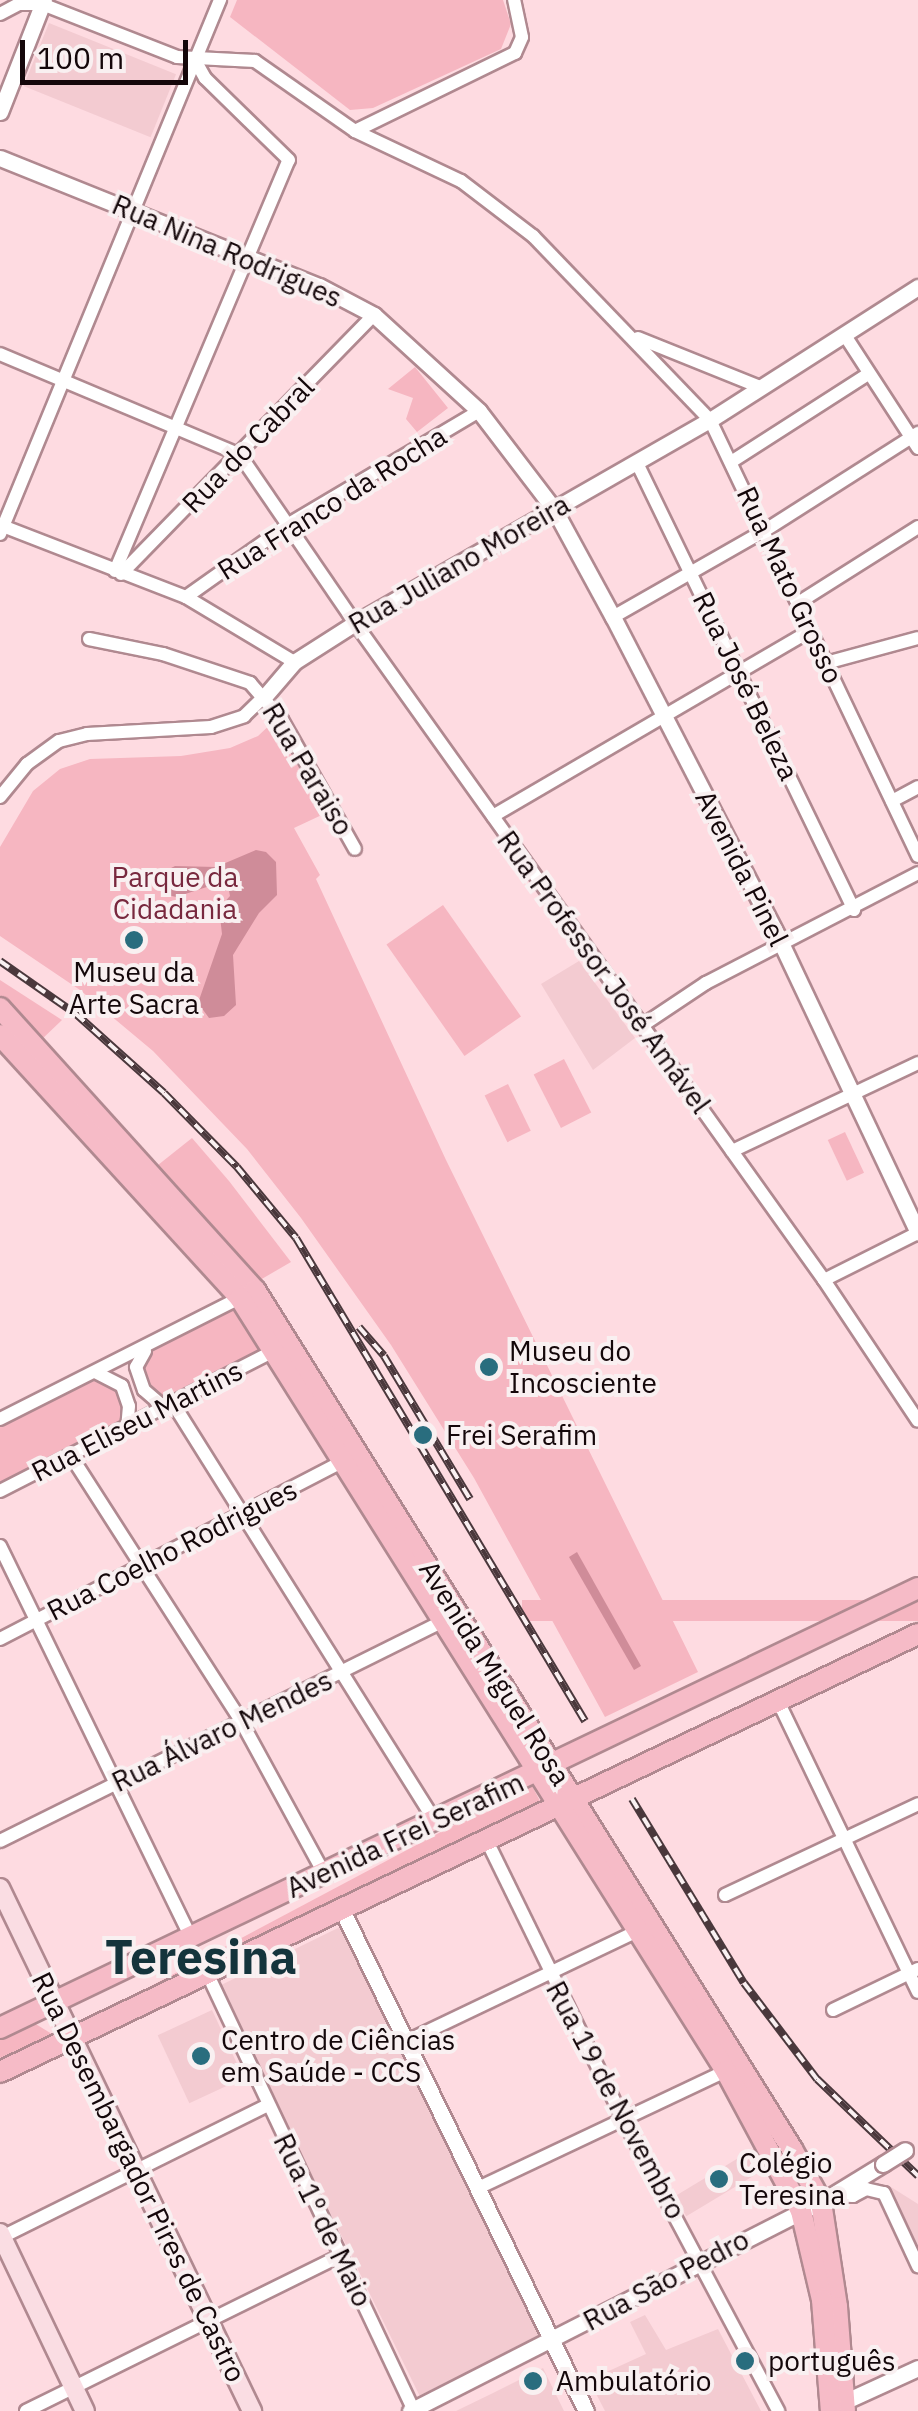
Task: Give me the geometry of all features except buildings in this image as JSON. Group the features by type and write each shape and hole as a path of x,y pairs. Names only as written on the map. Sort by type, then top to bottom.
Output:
{"main road":[{"name":"Avenida Miguel Rosa","path":"0,1009 36,1062 248,1294 526,1722 545,1768"},
{"name":"Avenida Miguel Rosa","path":"0,1034 36,1062"},
{"name":"Avenida Miguel Rosa","path":"281,1347 342,1461 444,1621 545,1768 818,2203 835,2409"},
{"name":"Avenida Frei Serafim","path":"0,2028 918,1588"},
{"name":"Avenida Frei Serafim","path":"0,2072 918,1634"},
{"path":"526,1722 555,1742 596,1743"},
{"name":"Avenida Miguel Rosa","path":"565,1801 638,1930 726,2071 818,2203"},
{"name":"Rua Desembargador Pires de Castro","path":"0,1888 252,2411"},
{"path":"1,2236 85,2411"}],"street":[{"path":"220,0 1,529 186,598 294,662"},
{"path":"355,131 515,53 522,36 514,0"},
{"path":"0,112 43,2"},
{"path":"0,14 19,4 43,2 196,60 204,78 289,160 118,572"},
{"name":"Rua Mato Grosso","path":"196,60 219,56 255,61 355,131 461,181 533,236 664,368 710,420 918,856"},
{"path":"375,119 384,147"},
{"name":"Rua Nina Rodrigues","path":"0,158 319,286 374,314 479,411 554,510"},
{"name":"Rua Juliano Moreira","path":"0,796 27,764 59,741 86,734 211,727 244,716 294,662 354,624 637,463 844,334 916,294"},
{"name":"Rua do Cabral","path":"118,572 240,455 374,314"},
{"name":"Rua Mato Grosso","path":"632,334 676,356 760,386"},
{"path":"613,617 916,440 844,334"},
{"path":"0,354 240,455"},
{"path":"664,368 664,356 676,356"},
{"path":"731,462 868,374"},
{"name":"Rua Franco da Rocha","path":"186,598 289,524 479,411"},
{"name":"Rua Professor José Amável","path":"240,455 354,624 916,1412"},
{"name":"Rua José Beleza","path":"637,463 854,910"},
{"name":"Avenida Pinel","path":"554,510 782,946 918,1233"},
{"path":"798,603 918,528"},
{"path":"493,816 811,630"},
{"path":"826,663 918,638"},
{"name":"Rua Paraiso","path":"88,639 192,662 250,684 265,696 355,848"},
{"path":"892,801 918,786"},
{"path":"643,1025 706,983 918,874"},
{"path":"732,1151 918,1063"},
{"path":"824,1280 918,1233"},
{"path":"0,1419 248,1294"},
{"path":"150,1345 137,1360 138,1378 152,1400 174,1405 434,1819"},
{"name":"Rua Eliseu Martins","path":"0,1491 281,1347"},
{"path":"96,1372 122,1386 129,1406 127,1428"},
{"path":"71,1456 241,1722 324,1873"},
{"name":"Rua Coelho Rodrigues","path":"0,1639 342,1461"},
{"path":"0,1546 192,1938"},
{"name":"Rua Álvaro Mendes","path":"0,1841 444,1621"},
{"path":"777,1700 914,1971 918,1992"},
{"path":"725,1895 918,1804"},
{"name":"Rua 19 de Novembro","path":"486,1839 622,2119 701,2260 778,2411"},
{"path":"342,1910 586,2411"},
{"path":"407,2041 638,1930"},
{"path":"833,2010 914,1971"},
{"name":"Rua 1º de Maio","path":"208,1976 412,2410"},
{"path":"478,2188 726,2071"},
{"path":"1,2236 268,2105"},
{"name":"Rua São Pedro","path":"412,2410 818,2203 912,2146"},
{"path":"818,2203 853,2196 866,2189 884,2194 918,2266"},
{"path":"26,2411 340,2255"},
{"path":"835,2409 918,2368"}],"shaded area":[{"path":"49,23 176,74 151,137 24,86"},
{"path":"256,850 266,852 276,862 277,895 259,913 233,955 236,1005 224,1016 209,1018 198,1003 222,934 219,908 230,896 229,891 219,883 176,897 164,894 163,872 175,866 216,867"},
{"path":"579,961 635,1038 593,1070 541,984"},
{"path":"577,1552 641,1666 634,1670 569,1557"},
{"path":"340,1927 540,2337 419,2396 220,1986"},
{"name":"Centro de Ciências em Saúde - CCS","path":"212,2010 244,2078 189,2103 158,2035"},
{"name":"Colégio Teresina","path":"755,2148 767,2168 686,2216 674,2196"},
{"path":"891,2187 918,2204 918,2252 887,2191"},
{"path":"645,2315 666,2350 718,2329 761,2411 605,2411 589,2380 646,2354 630,2322"},
{"name":"Ambulatório","path":"543,2368 564,2411 456,2411 491,2394"}],"green space":[{"path":"237,0 503,0 511,24 501,49 373,108 350,110 230,17"},
{"path":"415,367 448,408 417,432 406,419 413,398 388,389"},
{"name":"Parque da Cidadania","path":"274,721 326,813 294,828 320,875 316,879 446,1160 698,1672 605,1717 474,1478 391,1345 301,1218 247,1149 153,1051 80,990 0,936 0,847 33,791 60,769 90,759 181,756 230,748 258,736"},
{"path":"443,905 521,1016 464,1056 386,945"},
{"path":"0,980 62,1020 39,1042 0,1000"},
{"path":"564,1059 591,1112 561,1128 534,1074"},
{"path":"508,1084 531,1131 507,1142 485,1095"},
{"path":"845,1132 864,1173 847,1181 828,1140"},
{"path":"192,1138 291,1262 260,1280 153,1169"},
{"path":"239,1303 266,1351 163,1401 147,1386 141,1362 153,1348"},
{"path":"98,1375 125,1396 125,1425 0,1489 0,1424"},
{"path":"522,1600 918,1600 918,1621 522,1621"},
{"path":"531,1784 541,1803 96,2039 86,2021"},
{"path":"34,2023 52,2034 0,2058 0,2039"}],"railway":[{"path":"0,961 76,1014 164,1093 237,1167 296,1238 585,1721"},
{"path":"359,1327 384,1356 470,1499"},
{"path":"632,1799 744,1983 817,2079 918,2176"}],"place":[{"name":"Museu da Arte Sacra","path":"134,940"},
{"name":"Museu do Incosciente","path":"489,1367"},
{"name":"Frei Serafim","path":"423,1435"},
{"name":"Centro de Ciências em Saúde - CCS","path":"201,2056"},
{"name":"Colégio Teresina","path":"719,2179"},
{"name":"português","path":"745,2361"},
{"name":"Ambulatório","path":"533,2381"}],"district":[{"name":"Teresina","path":"201,1957"}]}
